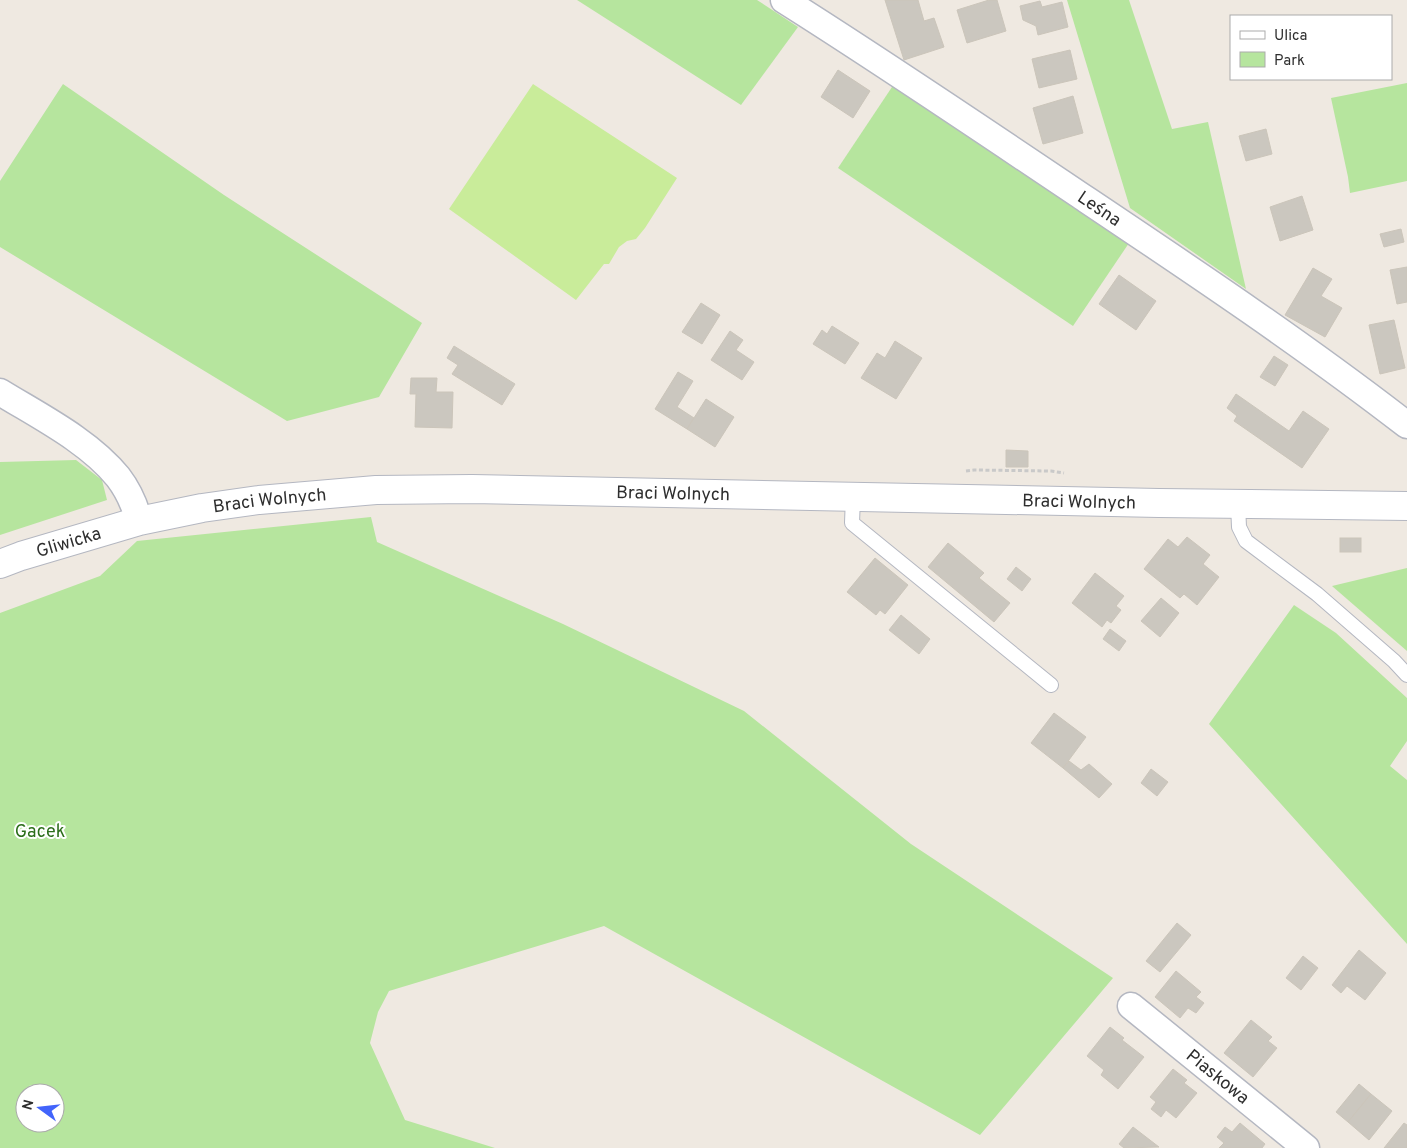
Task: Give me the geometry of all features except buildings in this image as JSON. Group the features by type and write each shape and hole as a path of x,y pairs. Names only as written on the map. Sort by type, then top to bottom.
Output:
{"main road":[{"name":"Braci Wolnych","path":"139,522 202,508 258,500 376,490 482,489 1407,506"},
{"name":"Gliwicka","path":"0,564 20,556 139,522"}],"street":[{"name":"Leśna","path":"784,0 1235,299 1348,379 1407,425"},
{"path":"0,392 98,456 118,477 134,504 139,522"},
{"name":"Piaskowa","path":"1131,1006 1306,1148"}],"lane":[{"path":"853,496 852,523 1051,685"},
{"path":"1238,504 1239,527 1246,541 1317,594 1394,661 1407,675"}],"green space":[{"path":"577,0 757,0 798,27 741,105"},
{"path":"1067,0 1129,0 1172,129 1208,122 1246,289 1130,208"},
{"path":"1407,83 1407,181 1350,193 1331,98"},
{"path":"63,84 224,195 422,323 379,397 287,421 0,247 0,181"},
{"path":"533,84 677,178 636,239 627,241 619,247 609,264 604,264 576,300 449,209"},
{"path":"894,84 1129,243 1073,326 838,168"},
{"path":"76,460 102,480 107,500 0,535 0,462"},
{"name":"Gacek","path":"371,517 377,542 563,624 744,711 911,844 1113,978 980,1135 604,926 389,991 378,1012 370,1043 405,1120 495,1148 0,1148 0,613 100,576 137,541"},
{"path":"1407,568 1407,651 1332,586"},
{"path":"1294,605 1336,633 1407,698 1407,741 1390,766 1407,780 1407,944 1209,724"}]}
